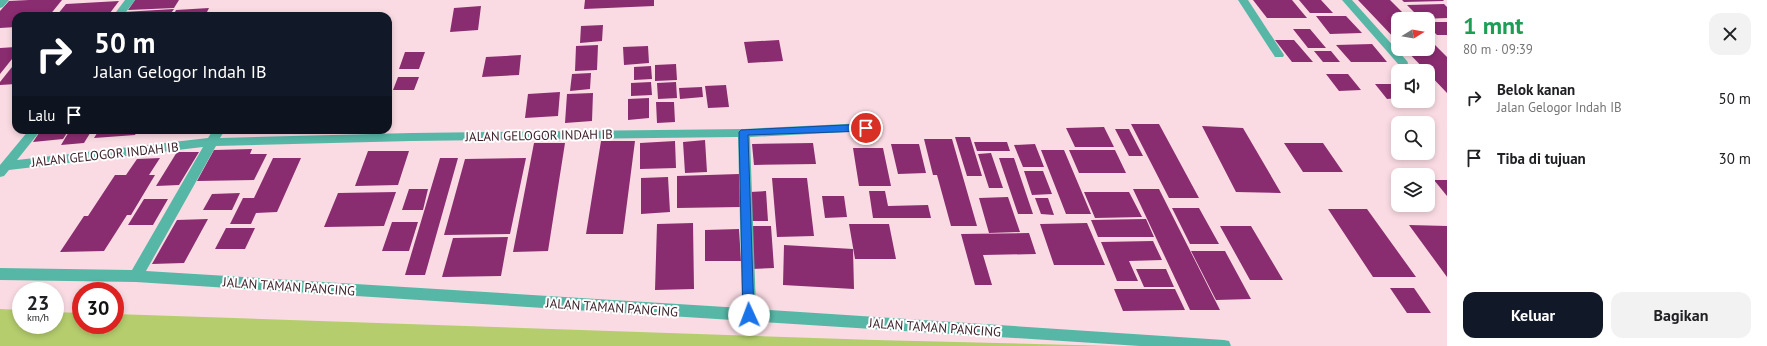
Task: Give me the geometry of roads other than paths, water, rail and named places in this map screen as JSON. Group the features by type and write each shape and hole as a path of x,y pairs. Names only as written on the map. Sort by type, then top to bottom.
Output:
{"street":[{"path":"0,5 4,0"},
{"path":"121,12 130,0"},
{"path":"1243,0 1279,55"},
{"path":"1347,0 1403,63"},
{"name":"JALAN GELOGOR INDAH IB","path":"3,169 213,142 744,132 866,128"},
{"path":"744,132 749,315"},
{"path":"3,169 32,134"},
{"path":"136,276 217,134"},
{"name":"JALAN TAMAN PANCING","path":"0,274 136,276 749,315 1146,343 1224,346"}]}
